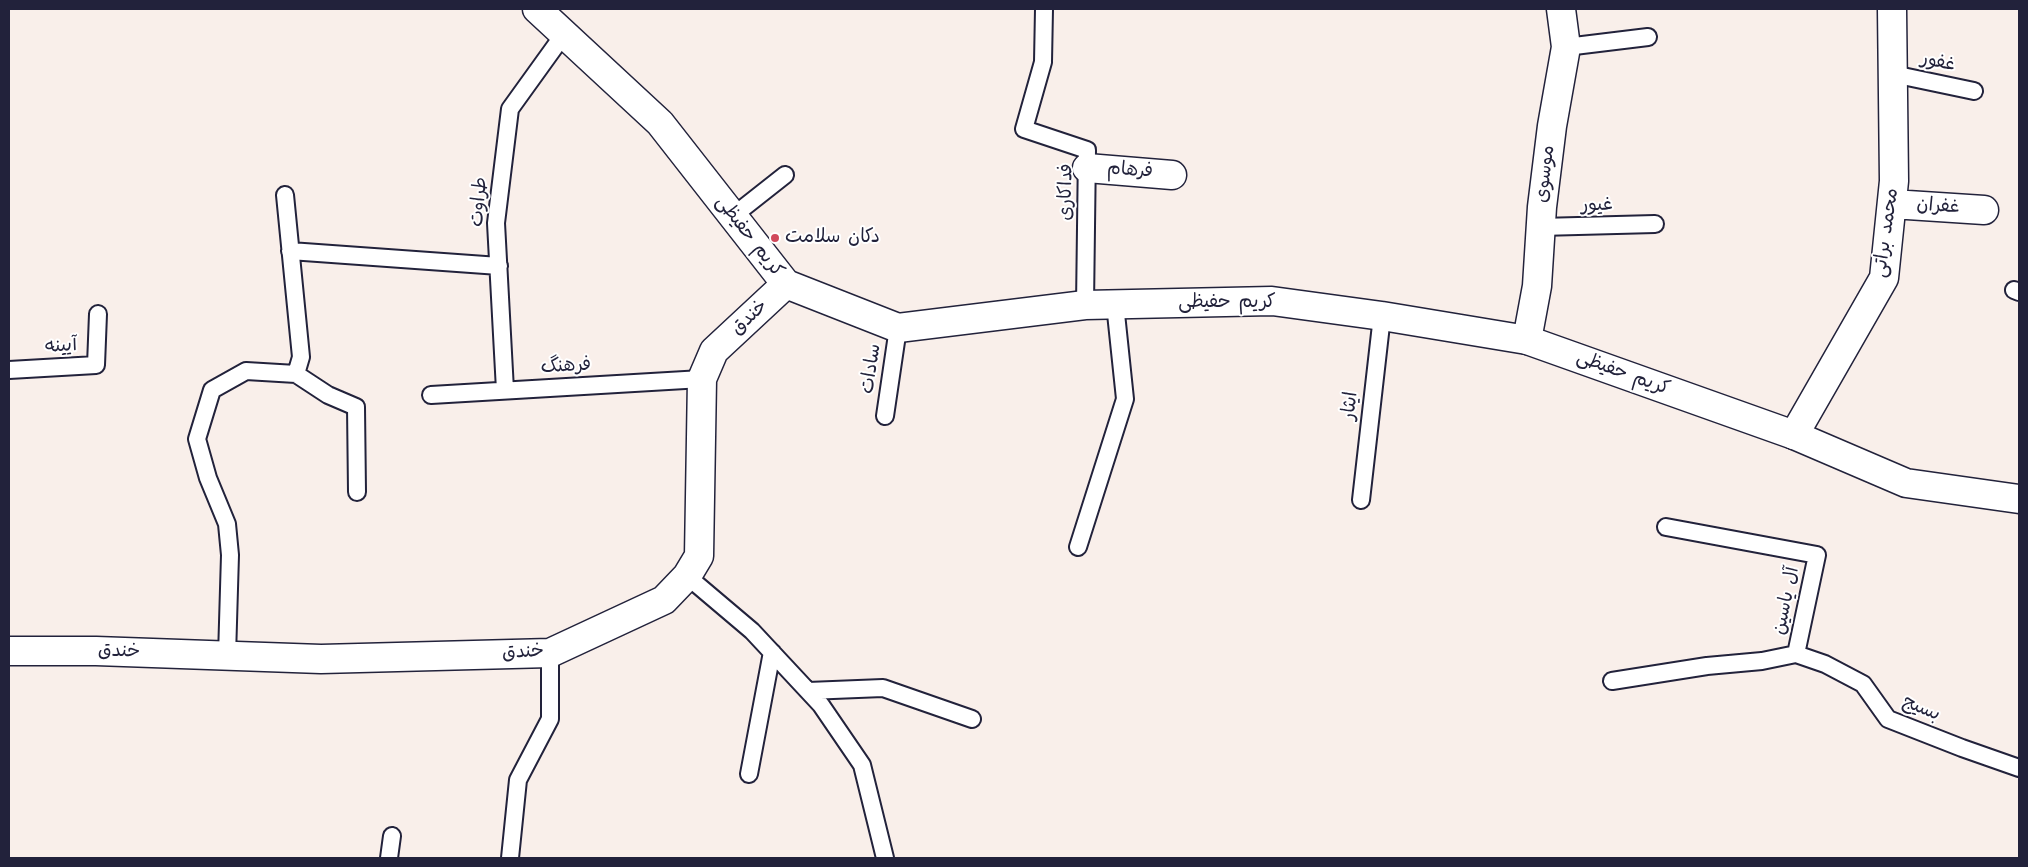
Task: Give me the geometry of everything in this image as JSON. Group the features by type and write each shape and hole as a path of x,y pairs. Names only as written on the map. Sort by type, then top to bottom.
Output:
{"street":[{"name":"کریم حفیظی","path":"537,9 660,123 786,284 898,328 1085,305 1115,304 1272,301 1382,316 1527,340 1794,435 1906,483 2019,499"},
{"name":"موسوی","path":"1527,340 1537,286 1540,228 1552,126 1566,47 1561,9"},
{"name":"محمد براتی","path":"1794,435 1884,278 1894,180 1892,9"},
{"name":"فرهام","path":"1087,168 1172,175"},
{"name":"غفران","path":"1892,204 1984,210"},
{"name":"خندق","path":"9,651 96,651 321,659 550,653 664,600 687,576 699,556 702,379 714,351 786,284"}],"lane":[{"name":"فداکاری","path":"1044,9 1043,62 1024,129 1087,150 1085,305"},
{"name":"طراوت","path":"505,390 496,223 510,108 564,34"},
{"path":"1566,47 1648,38"},
{"name":"غفور","path":"1893,74 1974,92"},
{"path":"733,216 785,175"},
{"path":"285,194 301,357 296,374"},
{"name":"غیور","path":"1540,228 1655,224"},
{"path":"290,251 499,266"},
{"path":"1078,547 1125,399 1115,304"},
{"name":"آیینه","path":"9,370 96,365 98,314"},
{"name":"ایثار","path":"1360,500 1382,316"},
{"name":"سادات","path":"884,416 898,328"},
{"path":"227,656 230,555 227,524 208,478 197,439 212,390 246,371 296,374 328,395 356,407 357,492"},
{"name":"فرهنگ","path":"431,395 702,379"},
{"name":"آل یاسین","path":"1612,681 1707,666 1762,661 1796,654 1817,555 1666,527"},
{"path":"687,576 752,631 821,705 862,765 885,858"},
{"path":"749,774 772,652"},
{"path":"510,858 518,780 550,719 550,653"},
{"name":"بسیج","path":"1796,654 1825,664 1862,684 1888,718 1962,748 2019,768"},
{"path":"808,691 883,688 972,719"},
{"path":"389,858 392,836"}],"place":[{"name":"دکان سلامت","path":"775,238"}]}
